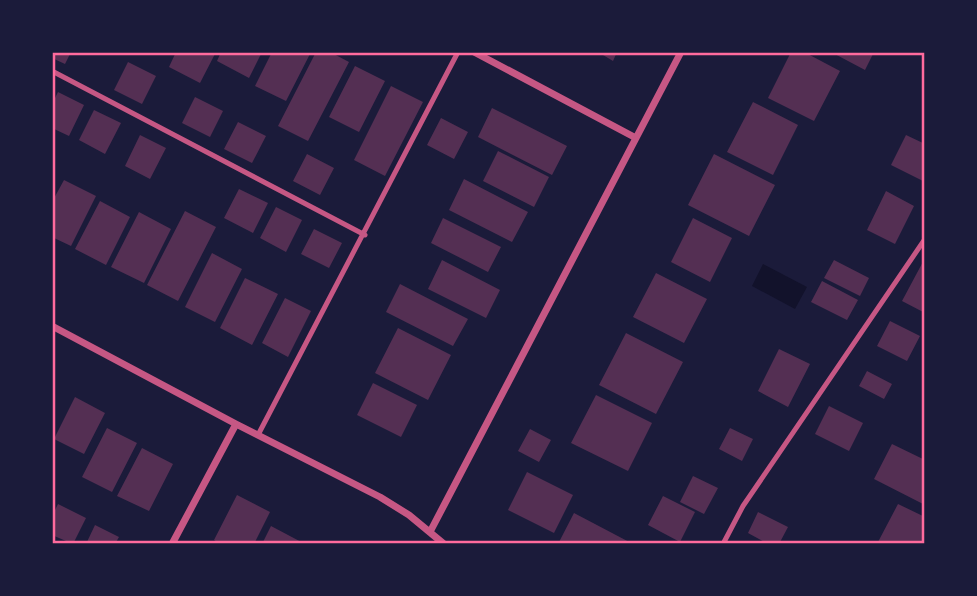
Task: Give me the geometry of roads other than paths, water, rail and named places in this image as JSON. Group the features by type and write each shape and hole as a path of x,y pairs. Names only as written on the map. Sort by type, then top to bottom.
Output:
{"street":[{"path":"474,52 636,138"},
{"path":"430,532 681,52"},
{"path":"52,326 380,497 409,515 444,544"},
{"path":"172,544 236,424"}],"lane":[{"path":"258,435 365,235 458,52"},
{"path":"52,71 365,235"},
{"path":"723,544 743,506 925,239"}]}
